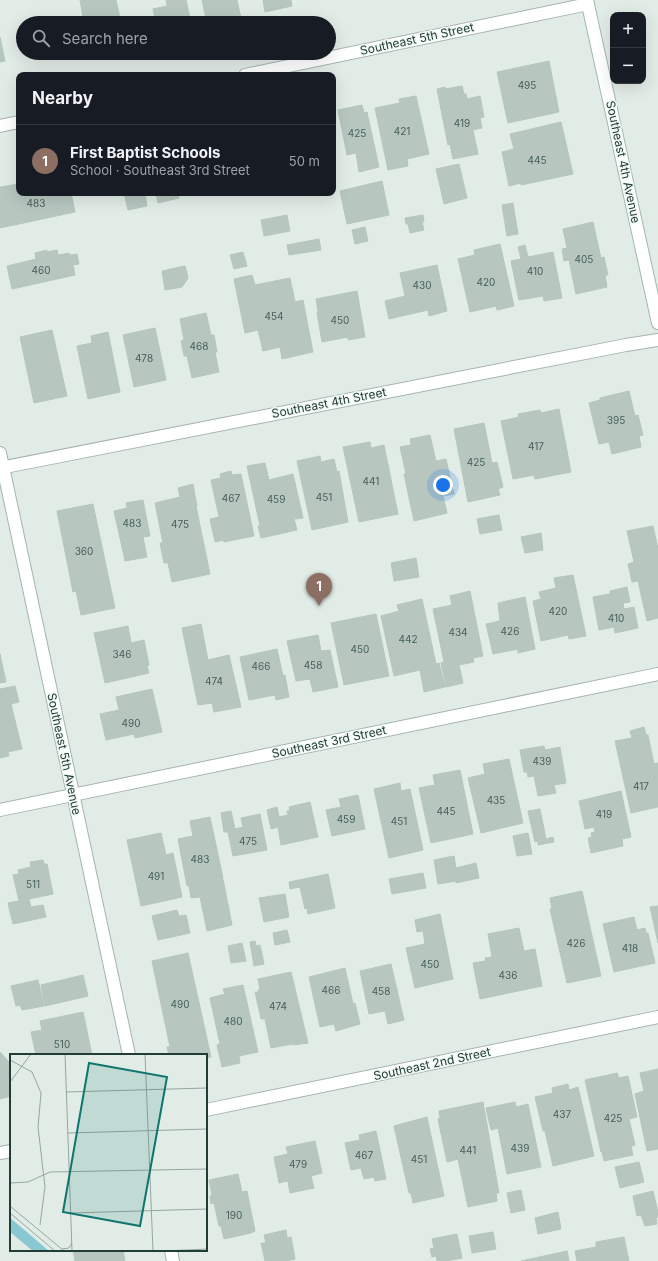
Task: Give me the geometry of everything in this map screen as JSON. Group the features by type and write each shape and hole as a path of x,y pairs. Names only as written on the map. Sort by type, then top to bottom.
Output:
{"street":[{"name":"Southeast 5th Street","path":"336,56 588,2"},
{"name":"Southeast 4th Avenue","path":"588,2 658,323"},
{"name":"Southeast 5th Street","path":"259,72 315,60"},
{"path":"0,126 16,123"},
{"name":"Southeast 4th Street","path":"2,468 658,340"},
{"name":"Southeast 5th Avenue","path":"0,453 129,1054"},
{"name":"Southeast 3rd Street","path":"0,810 658,674"},
{"name":"Southeast 2nd Street","path":"207,1110 658,1017"},
{"path":"0,1153 10,1151"},
{"path":"171,1251 173,1261"}],"building":[{"path":"80,0 116,0 119,16 83,16"},
{"path":"166,0 186,0 189,16 154,16 153,9 167,6"},
{"path":"202,0 237,0 240,16 205,16"},
{"path":"263,0 291,0 292,6 265,12"},
{"path":"0,37 5,61 0,62"},
{"path":"549,61 559,112 508,123 497,72"},
{"path":"462,86 467,99 480,96 484,117 480,118 482,128 473,130 478,154 453,159 450,144 448,145 437,89"},
{"path":"416,96 429,154 407,159 408,166 388,170 375,108 400,103 399,99"},
{"path":"362,105 364,113 367,112 379,167 359,172 356,153 347,155 338,110"},
{"path":"561,122 573,174 521,185 521,183 509,186 502,152 514,149 510,134"},
{"path":"459,164 467,198 444,204 436,169"},
{"path":"382,181 389,215 347,224 340,191"},
{"path":"16,184 16,196 72,196 75,212 0,228 0,187"},
{"path":"125,196 145,196 147,206 128,210"},
{"path":"157,196 179,196 179,198 158,203"},
{"path":"513,203 518,234 507,236 502,205"},
{"path":"287,215 290,231 264,236 261,220"},
{"path":"423,215 424,222 422,222 424,230 410,233 405,218"},
{"path":"593,222 601,258 604,257 608,275 605,275 607,287 576,294 569,260 564,261 562,249 567,248 563,229"},
{"path":"365,227 368,241 355,244 352,230"},
{"path":"319,239 321,250 289,255 287,245"},
{"path":"500,244 514,306 497,310 496,306 470,312 458,259 475,255 474,250"},
{"path":"525,245 528,257 553,252 562,298 544,301 543,296 519,300 511,261 521,259 518,247"},
{"path":"47,250 47,252 57,250 58,255 69,253 70,255 77,254 79,264 73,265 75,275 12,289 7,266 36,259 35,253"},
{"path":"243,252 247,266 234,269 230,255"},
{"path":"437,265 447,311 429,316 428,310 389,319 385,301 405,296 400,273"},
{"path":"185,266 188,278 182,287 165,290 162,271"},
{"path":"252,275 255,285 290,278 295,302 303,300 313,352 282,359 280,347 263,351 258,330 245,333 234,279"},
{"path":"357,291 365,337 348,340 348,337 322,342 316,299"},
{"path":"206,313 211,335 214,335 217,352 215,352 219,372 192,378 187,356 184,356 181,341 184,340 180,319"},
{"path":"155,328 166,380 134,387 123,335"},
{"path":"52,330 67,396 34,403 20,337"},
{"path":"108,332 120,392 88,399 77,346 92,343 91,336"},
{"path":"629,391 635,416 638,415 643,435 639,436 641,447 612,454 609,442 599,444 589,403 600,400 600,398"},
{"path":"559,409 571,472 535,479 534,475 513,479 501,421 519,417 518,414 540,410 541,413"},
{"path":"484,423 492,463 497,462 503,487 498,489 500,495 468,502 454,429"},
{"path":"430,435 436,461 446,459 454,494 443,496 447,513 414,521 400,447 411,445 410,439"},
{"path":"370,442 371,448 384,445 398,514 359,522 343,447"},
{"path":"320,456 321,462 334,459 337,472 339,471 348,522 312,530 297,461"},
{"path":"265,463 269,480 293,474 303,518 294,519 297,530 261,538 258,526 260,526 247,466"},
{"path":"231,471 232,475 241,474 254,536 224,542 223,540 215,542 210,519 219,517 211,480 221,478 220,474"},
{"path":"193,484 210,574 172,582 168,563 164,563 160,543 163,543 155,503 180,497 178,488"},
{"path":"143,500 150,536 143,537 147,557 125,561 114,511 127,508 126,503"},
{"path":"93,504 115,608 81,615 76,591 73,592 57,511"},
{"path":"499,515 502,530 480,534 477,519"},
{"path":"653,526 658,549 658,618 647,621 638,581 632,582 628,564 634,562 627,531"},
{"path":"541,533 543,550 525,553 521,537"},
{"path":"416,558 419,577 394,581 391,563"},
{"path":"573,575 586,636 569,639 568,635 541,641 533,601 541,599 539,592 556,588 554,578"},
{"path":"627,587 630,602 623,603 624,609 634,607 638,628 615,633 614,627 599,630 593,597 610,594 610,591"},
{"path":"470,591 483,656 473,658 474,662 459,665 463,683 446,687 441,663 444,662 433,609 452,605 450,596"},
{"path":"525,597 535,649 518,653 518,649 493,654 486,624 500,621 498,603"},
{"path":"422,599 436,664 439,663 445,687 424,692 420,670 394,676 381,616 399,611 397,605"},
{"path":"376,614 389,676 344,685 331,623"},
{"path":"201,624 208,660 229,655 241,707 214,712 212,703 198,705 182,628"},
{"path":"128,626 131,643 144,640 149,673 105,683 94,633"},
{"path":"318,635 321,651 330,650 338,687 313,692 310,679 296,681 287,641"},
{"path":"277,649 283,676 285,675 289,697 276,700 275,695 249,700 240,657"},
{"path":"0,654 6,682 0,683"},
{"path":"15,686 19,702 11,704 22,749 8,752 9,756 0,758 0,689"},
{"path":"152,689 162,732 135,738 134,734 106,740 100,714 119,710 116,697"},
{"path":"644,727 646,735 648,735 654,764 658,763 658,807 631,813 615,741 632,738 630,731"},
{"path":"544,746 545,750 560,747 566,783 554,785 556,793 538,796 534,776 528,777 527,772 524,772 520,750"},
{"path":"509,759 523,823 481,833 468,778 485,774 483,764"},
{"path":"460,770 473,834 431,843 419,788 435,785 433,775"},
{"path":"400,783 401,791 410,789 423,850 389,858 374,789"},
{"path":"621,791 631,837 622,839 623,846 591,853 588,838 592,837 591,833 595,832 594,827 585,829 579,801"},
{"path":"358,795 365,829 332,836 326,810 341,807 339,799"},
{"path":"310,802 318,837 281,845 278,827 271,829 267,810 277,807 279,817 288,815 287,811 290,810 289,807"},
{"path":"540,809 546,839 553,837 554,842 538,845 538,841 535,842 528,811"},
{"path":"231,811 235,829 243,827 241,818 260,814 267,850 233,856 228,832 224,832 221,813"},
{"path":"210,817 223,878 187,886 178,839 193,836 190,821"},
{"path":"161,833 166,855 173,853 182,897 141,906 127,840"},
{"path":"528,833 532,854 517,856 513,836"},
{"path":"454,856 456,868 476,863 479,878 456,883 456,881 438,884 434,860"},
{"path":"43,860 44,864 47,864 53,894 29,899 31,907 43,905 46,917 13,924 8,903 19,901 13,875 19,874 18,870 31,867 30,862"},
{"path":"423,873 426,888 392,894 389,879"},
{"path":"328,874 335,908 308,914 307,908 305,909 300,887 290,889 289,882"},
{"path":"223,879 232,925 207,931 200,897 191,898 189,886"},
{"path":"582,891 601,976 567,983 550,909 552,909 550,898"},
{"path":"285,894 289,917 264,922 259,898"},
{"path":"658,906 658,943 650,907"},
{"path":"177,910 179,916 186,915 190,933 158,940 152,916"},
{"path":"440,914 453,979 415,988 406,948 425,944 423,931 417,932 415,920"},
{"path":"634,917 637,930 645,928 646,933 648,933 655,963 614,972 603,924"},
{"path":"519,928 524,951 535,949 542,986 480,999 473,963 486,961 485,958 492,957 488,934"},
{"path":"287,930 290,942 275,945 273,933"},
{"path":"255,941 256,946 260,945 264,964 254,966 250,942"},
{"path":"242,943 246,961 231,963 228,946"},
{"path":"188,953 211,1057 207,1058 207,1054 169,1054 167,1047 170,1047 152,961"},
{"path":"391,964 404,1020 388,1024 385,1011 369,1014 360,971"},
{"path":"345,968 353,1004 355,1003 360,1024 336,1031 334,1024 320,1027 309,977"},
{"path":"291,972 308,1043 271,1048 265,1019 261,1019 255,992 259,992 258,990 260,989 258,979"},
{"path":"83,975 88,996 45,1006 41,985"},
{"path":"38,980 44,1006 22,1010 20,1005 16,1006 11,986"},
{"path":"243,985 258,1052 239,1056 240,1063 222,1067 217,1045 220,1044 210,998 225,994 223,989"},
{"path":"83,1012 92,1054 36,1054 31,1032 42,1030 40,1021"},
{"path":"0,1052 10,1063 10,1096 0,1099"},
{"path":"658,1069 658,1149 647,1151 635,1094 644,1091 640,1073"},
{"path":"617,1073 619,1078 628,1076 637,1117 629,1119 635,1145 631,1146 633,1155 604,1161 585,1080"},
{"path":"568,1084 569,1090 578,1087 594,1156 553,1166 535,1097 553,1093 552,1088"},
{"path":"483,1102 499,1193 496,1193 497,1201 468,1207 458,1159 447,1162 438,1119 440,1118 439,1111"},
{"path":"515,1102 516,1107 528,1104 541,1167 507,1174 498,1128 491,1130 486,1108"},
{"path":"427,1117 444,1196 413,1203 411,1193 409,1193 394,1126"},
{"path":"376,1131 386,1179 375,1181 374,1177 364,1179 361,1168 351,1170 345,1143 360,1140 359,1135"},
{"path":"315,1141 322,1173 311,1176 314,1188 290,1193 288,1181 279,1183 274,1157 288,1154 286,1147"},
{"path":"639,1162 644,1182 620,1188 615,1167"},
{"path":"238,1174 242,1192 247,1191 255,1231 224,1239 221,1226 219,1226 214,1203 211,1204 210,1196 212,1195 209,1180"},
{"path":"521,1190 525,1210 511,1213 507,1193"},
{"path":"653,1191 658,1212 658,1217 656,1218 657,1224 645,1226 641,1215 637,1216 633,1196"},
{"path":"558,1212 561,1229 538,1234 535,1218"},
{"path":"286,1230 287,1238 291,1237 295,1259 286,1261 265,1261 261,1243 266,1243 264,1235"},
{"path":"493,1232 496,1249 472,1253 469,1236"},
{"path":"457,1234 462,1258 437,1261 436,1256 432,1257 430,1249 434,1248 432,1239"},
{"path":"624,1237 629,1261 577,1261 575,1251 596,1247 596,1242"},
{"path":"73,1251 123,1251 125,1261 75,1261"},
{"path":"567,1251 569,1261 521,1261"}],"place":[{"name":"First Baptist Schools","path":"319,606"}]}
